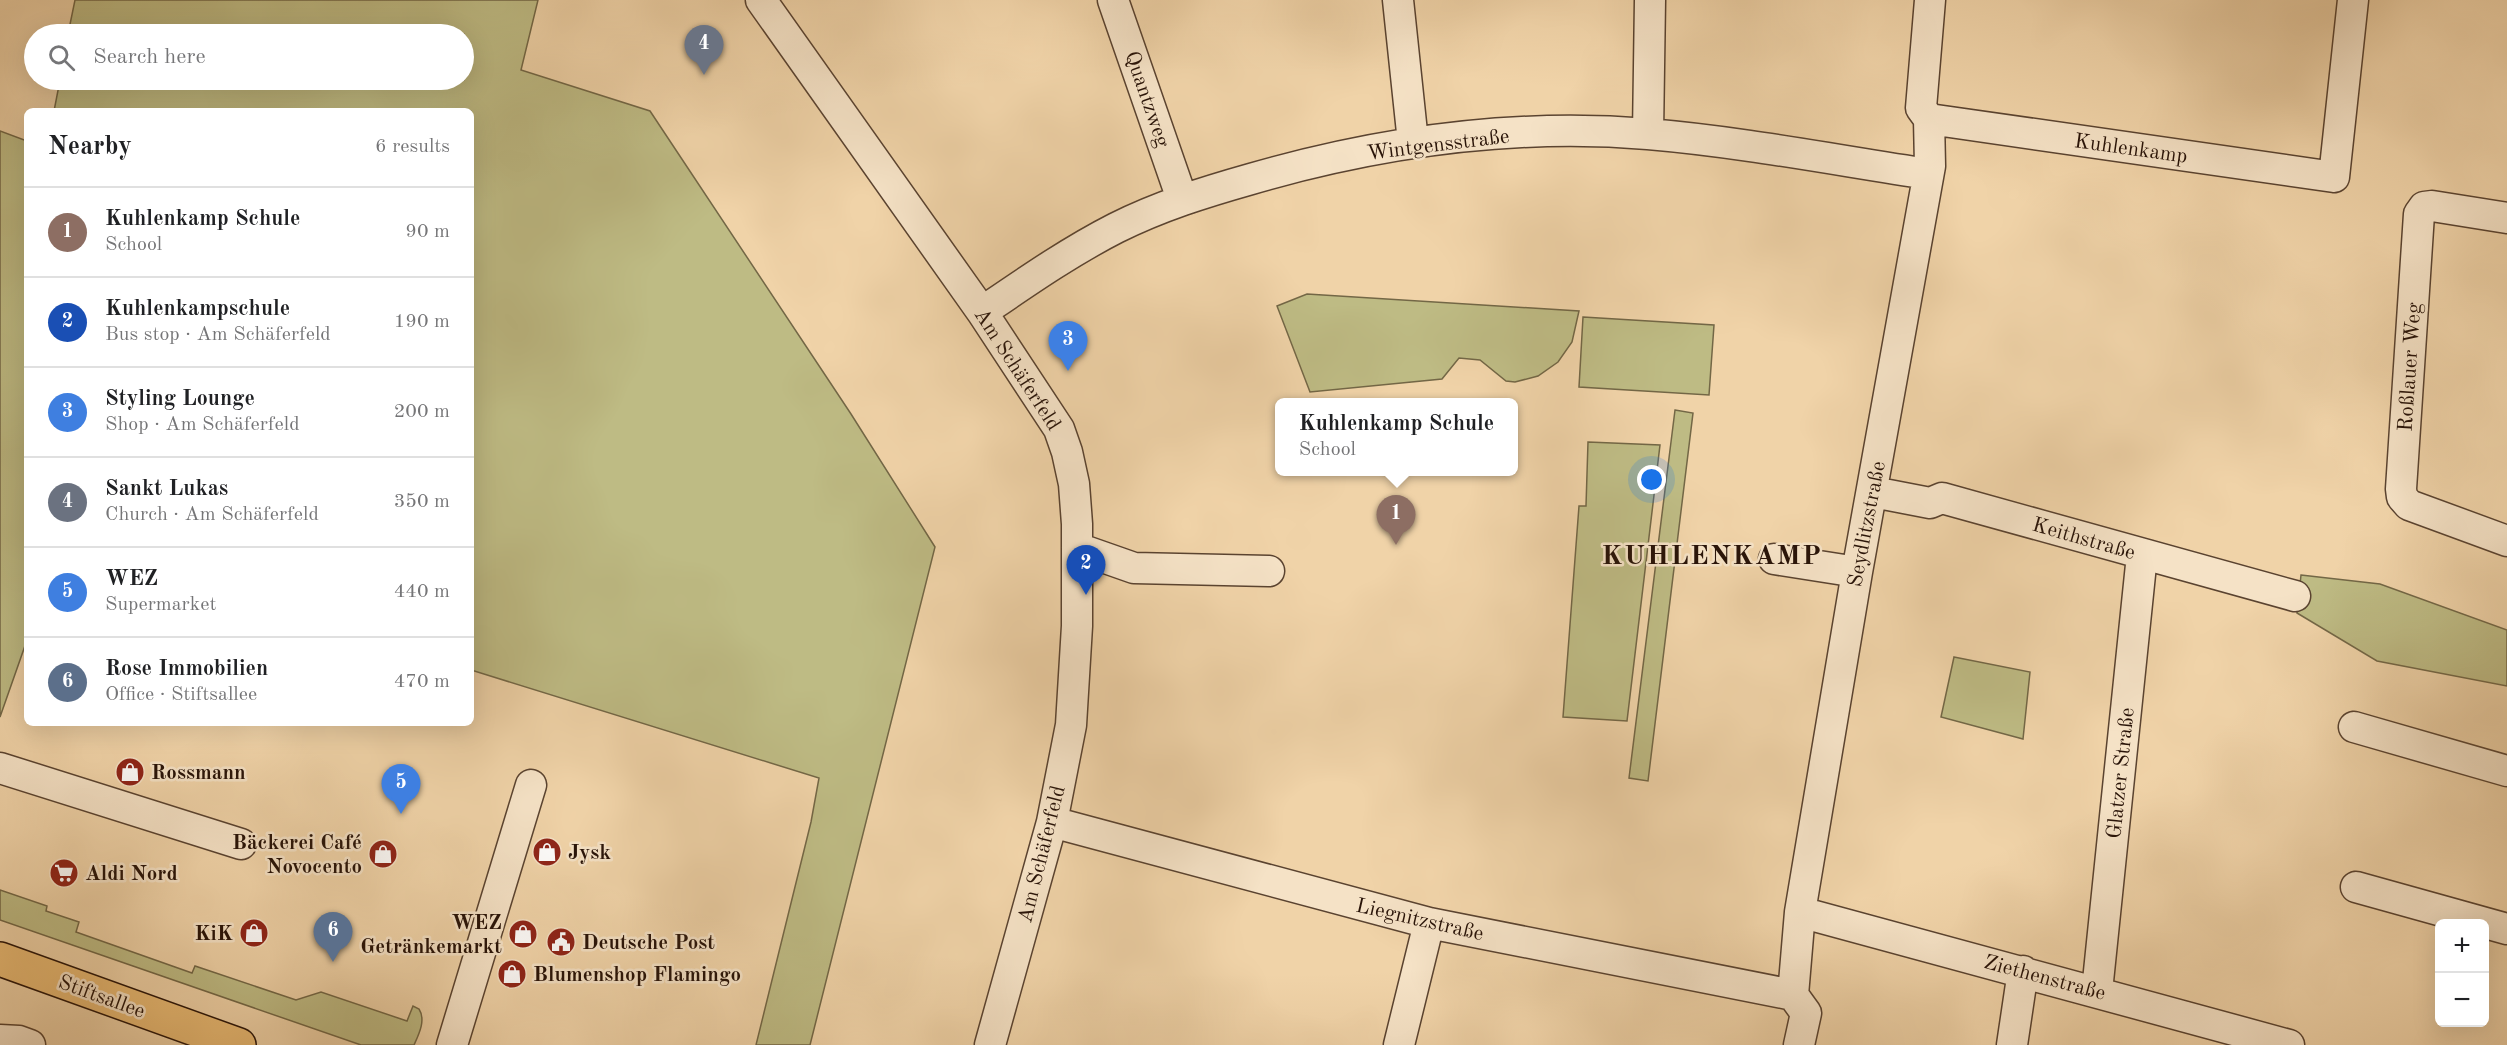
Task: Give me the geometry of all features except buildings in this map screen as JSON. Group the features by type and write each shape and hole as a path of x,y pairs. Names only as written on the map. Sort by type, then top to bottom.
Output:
{"main road":[{"name":"Stiftsallee","path":"0,959 239,1045"}],"street":[{"name":"Am Schäferfeld","path":"761,0 982,312 1059,429 1067,452 1074,484 1077,548 1075,683 1071,725 1052,822 990,1045"},
{"name":"Quantzweg","path":"1113,0 1182,199"},
{"path":"1398,0 1413,142"},
{"path":"1648,134 1650,0"},
{"name":"Seydlitzstraße","path":"1799,1045 1806,1013 1793,994 1800,912 1857,572 1928,174 1929,119 1921,108 1930,0"},
{"name":"Kuhlenkamp","path":"1929,119 2334,177 2353,0"},
{"name":"Wintgensstraße","path":"982,312 1053,264 1117,228 1182,199 1302,164 1413,142 1557,131 1648,134 1928,174"},
{"name":"Roßlauer Weg","path":"2507,218 2432,206 2424,207 2419,214 2401,489 2402,497 2409,505 2507,541"},
{"name":"Keithstraße","path":"1873,492 1930,503 1942,498 2295,596"},
{"path":"1077,548 1134,568 1269,571"},
{"name":"Glatzer Straße","path":"2097,992 2142,555"},
{"path":"1774,559 1857,572"},
{"path":"2354,727 2507,771"},
{"path":"0,768 241,844"},
{"path":"452,1045 531,785"},
{"name":"Liegnitzstraße","path":"1052,822 1429,923 1793,994"},
{"path":"2356,887 2507,928"},
{"name":"Ziethenstraße","path":"1800,912 2023,971 2252,1040 2289,1045"},
{"path":"1399,1045 1429,923"},
{"path":"2012,1045 2023,971"},
{"path":"0,1040 18,1041 30,1045"}],"shaded area":[{"path":"75,0 538,0 521,70 650,111 851,414 935,547 810,1045 756,1045 811,822 819,778 474,671 474,108 55,108 58,90 474,90 474,24 70,24"},
{"path":"0,131 24,140 24,649 0,717"},
{"path":"1307,294 1579,311 1572,342 1558,362 1538,376 1515,382 1506,381 1480,360 1459,358 1442,379 1310,392 1277,306"},
{"path":"1583,317 1714,325 1709,395 1579,387"},
{"path":"1675,410 1693,413 1648,781 1629,778"},
{"path":"1588,442 1660,445 1627,721 1563,717 1579,506 1586,506"},
{"path":"2301,575 2380,584 2507,630 2507,686 2377,661 2297,613"},
{"path":"1954,657 2030,672 2023,739 1941,717"},
{"path":"0,890 47,906 46,911 79,922 76,932 192,973 195,966 296,1000 321,992 407,1021 413,1006 421,1013 420,1032 414,1045 361,1045 0,920"}],"place":[{"name":"Sankt Lukas","path":"704,75"},
{"name":"Styling Lounge","path":"1068,371"},
{"name":"Kuhlenkamp Schule","path":"1396,545"},
{"name":"Kuhlenkampschule","path":"1086,595"},
{"name":"Rossmann","path":"130,772"},
{"name":"WEZ","path":"401,814"},
{"name":"Jysk","path":"547,852"},
{"name":"Bäckerei Café Novocento","path":"383,854"},
{"name":"Aldi Nord","path":"64,873"},
{"name":"KiK","path":"254,933"},
{"name":"WEZ Getränkemarkt","path":"523,934"},
{"name":"Deutsche Post","path":"561,942"},
{"name":"Rose Immobilien","path":"333,962"},
{"name":"Blumenshop Flamingo","path":"512,974"}],"district":[{"name":"KUHLENKAMP","path":"1712,555"}]}
